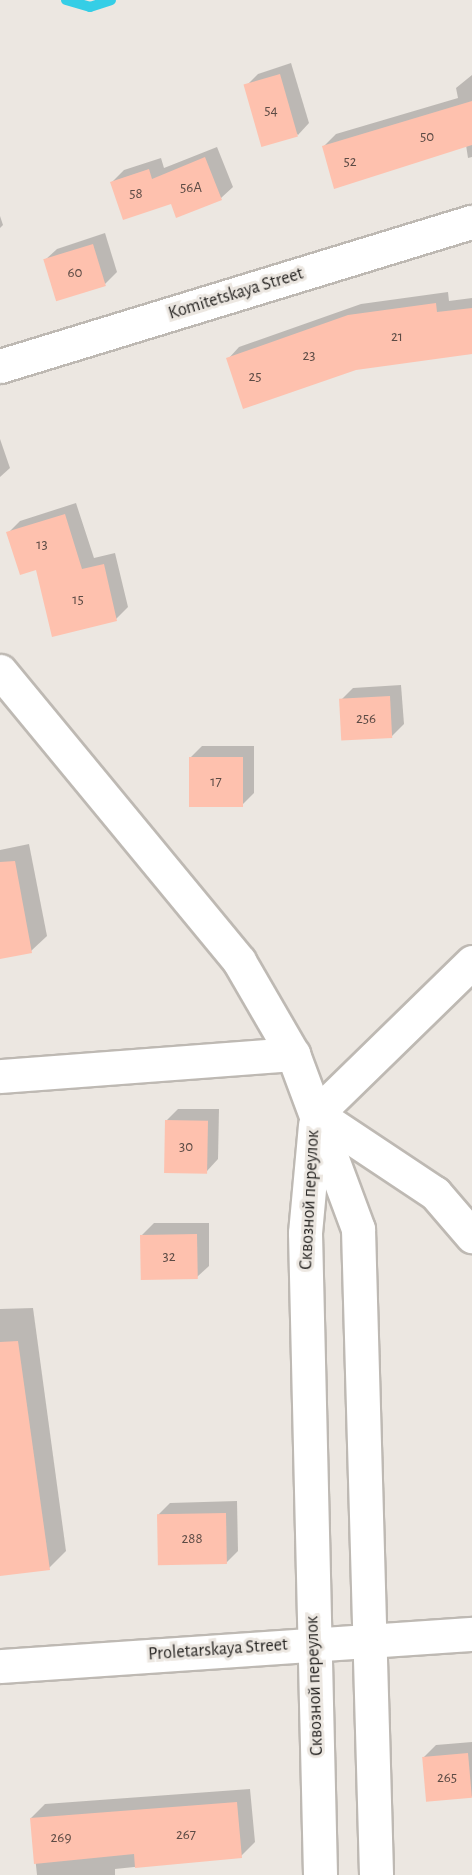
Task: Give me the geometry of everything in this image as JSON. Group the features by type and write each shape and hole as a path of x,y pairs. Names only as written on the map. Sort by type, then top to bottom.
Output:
{"street":[{"name":"Komitetskaya Street","path":"0,366 472,222"},
{"path":"0,671 239,960 293,1054 316,1114 435,1193 472,1236"},
{"path":"316,1114 472,962"},
{"path":"0,1076 293,1054"},
{"name":"Сквозной переулок","path":"316,1114 358,1230 375,1875"},
{"name":"Сквозной переулок","path":"316,1114 305,1233 320,1875"},
{"name":"Proletarskaya Street","path":"0,1666 472,1634"}],"building":[{"path":"280,74 298,136 261,147 243,84"},
{"path":"472,101 472,145 334,189 322,146"},
{"path":"205,157 222,200 176,218 171,204 123,220 110,182 149,169 152,179"},
{"path":"93,244 106,286 56,301 43,259"},
{"path":"436,303 437,312 472,308 472,354 356,370 243,409 226,358 348,315"},
{"path":"65,514 82,569 104,564 117,621 52,637 36,570 20,575 6,532"},
{"path":"390,696 392,738 341,741 339,699"},
{"path":"189,757 243,757 243,807 189,807"},
{"path":"15,861 32,953 0,959 0,862"},
{"path":"165,1120 208,1121 207,1174 164,1173"},
{"path":"197,1234 198,1279 141,1280 140,1235"},
{"path":"18,1341 50,1570 0,1576 0,1342"},
{"path":"226,1513 227,1564 158,1565 157,1514"},
{"path":"468,1753 472,1798 426,1802 422,1757"},
{"path":"237,1802 242,1858 135,1868 134,1854 34,1864 30,1818"}],"waterway":[{"path":"66,0 90,7 111,0"}]}
